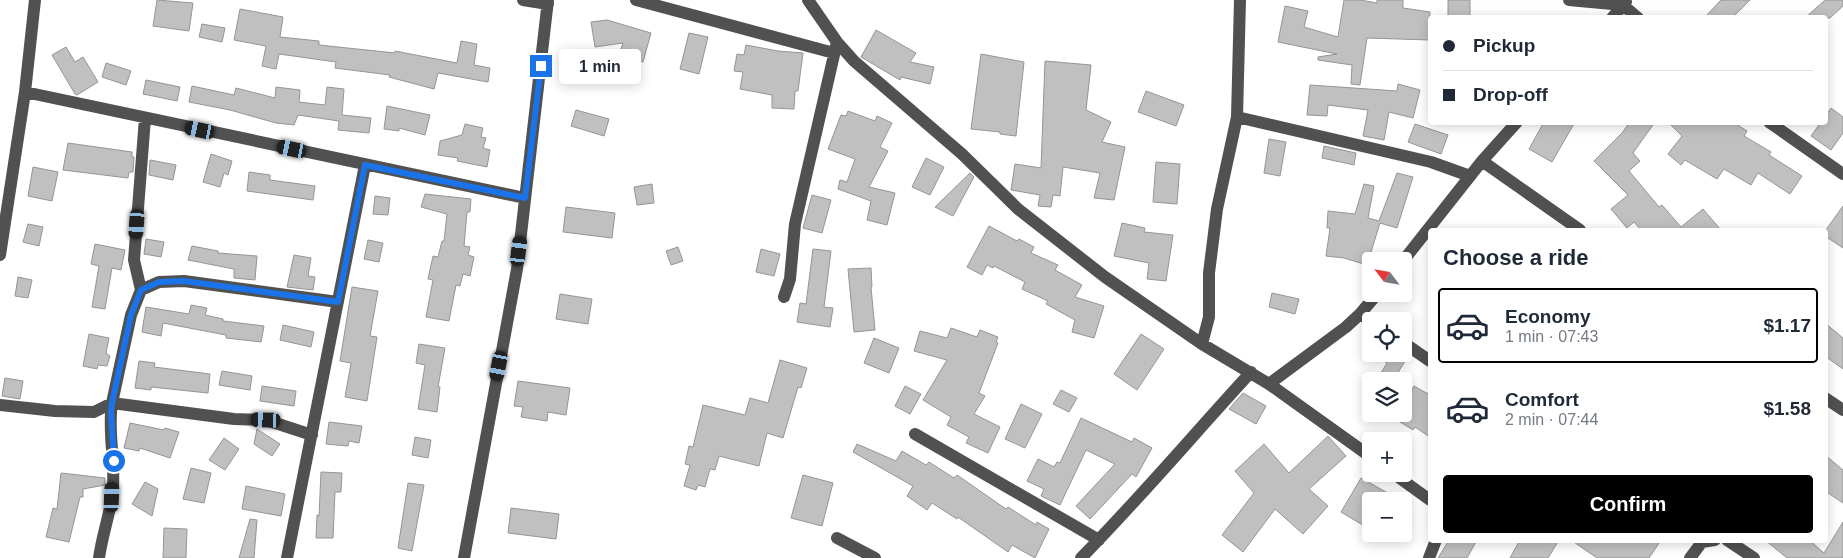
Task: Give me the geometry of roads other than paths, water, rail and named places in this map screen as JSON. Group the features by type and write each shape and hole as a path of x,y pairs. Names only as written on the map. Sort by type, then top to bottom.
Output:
{"street":[{"path":"0,255 25,92 34,0"},
{"path":"464,558 517,269 548,2 522,0"},
{"path":"636,0 835,48 854,61 962,154 1018,209 1105,278 1202,344 1269,384 1362,451"},
{"path":"784,297 790,279 795,224 835,48 808,0"},
{"path":"1202,344 1209,317 1208,273 1217,209 1237,118 1240,0"},
{"path":"1569,0 1625,3 1635,15"},
{"path":"1615,15 1625,3"},
{"path":"25,92 525,198"},
{"path":"99,558 102,536 112,497 114,461 112,403 131,315 141,290 134,260 145,118"},
{"path":"1237,118 1431,162 1470,176"},
{"path":"1429,228 1470,176 1514,125"},
{"path":"1773,125 1843,174"},
{"path":"1482,162 1577,228"},
{"path":"287,558 365,165"},
{"path":"1410,252 1428,229"},
{"path":"141,290 159,282 184,281 338,302"},
{"path":"1269,384 1346,327 1370,302"},
{"path":"1412,349 1428,360"},
{"path":"1081,558 1180,453 1213,413 1251,372"},
{"path":"1828,400 1843,410"},
{"path":"0,405 55,411 94,412 112,403 234,419 266,420 312,435"},
{"path":"915,434 1099,540"},
{"path":"1405,482 1428,499"},
{"path":"837,538 875,558"},
{"path":"1429,558 1435,543"},
{"path":"1690,558 1699,543"},
{"path":"1732,543 1754,558"}]}
